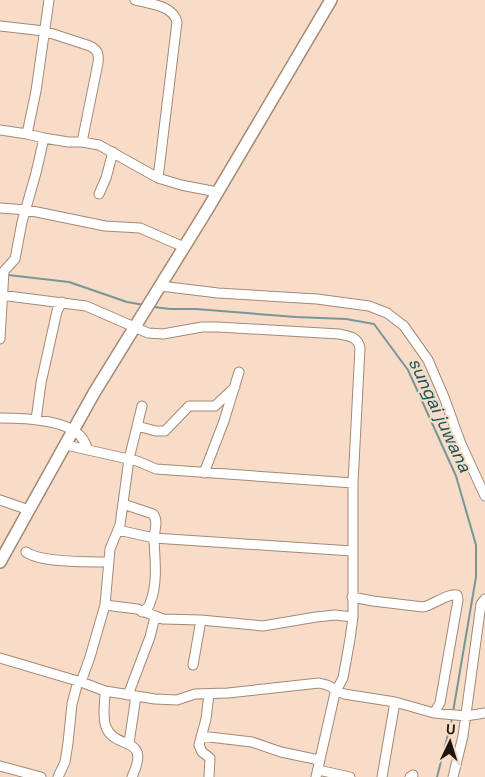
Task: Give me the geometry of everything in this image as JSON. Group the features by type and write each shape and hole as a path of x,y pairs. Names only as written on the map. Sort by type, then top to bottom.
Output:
{"main road":[{"path":"0,562 74,430 151,299 331,0"}],"street":[{"path":"27,134 36,91 49,0"},
{"path":"135,0 168,9 176,16 177,22 158,178"},
{"path":"0,26 44,31 96,49 99,55 82,142"},
{"path":"0,130 68,142 99,145 158,178 181,185 217,192"},
{"path":"0,339 1,293 4,271 15,258 22,222 44,138"},
{"path":"99,194 106,178 112,152"},
{"path":"0,208 26,210 105,226 140,228 184,247"},
{"path":"160,286 218,293 317,299 369,306 388,313 404,326 428,360 485,496"},
{"path":"1,293 94,308 135,328 154,334 176,333 202,327 218,327 339,334 355,338 358,341 360,348 353,483 353,616 344,674 336,690 317,774 350,777"},
{"path":"36,420 42,376 57,311 62,302"},
{"path":"204,473 240,372"},
{"path":"137,426 156,431 165,431 189,406 215,406 235,387"},
{"path":"58,777 66,752 72,704 90,657 105,605 110,546 118,530 129,459 142,406"},
{"path":"0,418 36,420 74,430 82,438 88,450"},
{"path":"66,445 129,459 156,469 353,483"},
{"path":"0,500 29,510"},
{"path":"123,504 154,515 156,522 154,538 156,554 154,587 150,604 142,612"},
{"path":"118,530 154,538 352,551"},
{"path":"26,552 38,558 109,562"},
{"path":"352,597 423,607 452,594 457,595 458,600 442,692 438,708 434,713"},
{"path":"453,777 463,736 481,604 485,599"},
{"path":"105,605 133,608 155,617 267,626 329,615 353,616"},
{"path":"129,743 132,696 155,617"},
{"path":"193,665 201,620"},
{"path":"0,658 105,691 132,696 171,700 195,694 252,691 313,683 327,685 344,694 395,702 434,713 466,716 485,713"},
{"path":"105,691 104,718 106,726 110,733 118,740 129,743 136,750 138,757 136,769 132,777"},
{"path":"208,694 206,718 199,745 202,752 210,758 209,777"},
{"path":"382,777 395,702"},
{"path":"201,736 252,742 281,752 319,760"},
{"path":"0,766 41,777"}],"waterway":[{"name":"sungai juwana","path":"8,275 69,282 127,302 144,305"},
{"name":"sungai juwana","path":"154,307 346,319 374,324 408,370 456,476 476,545 476,577 453,712"},
{"name":"sungai juwana","path":"437,777 452,719"}]}
